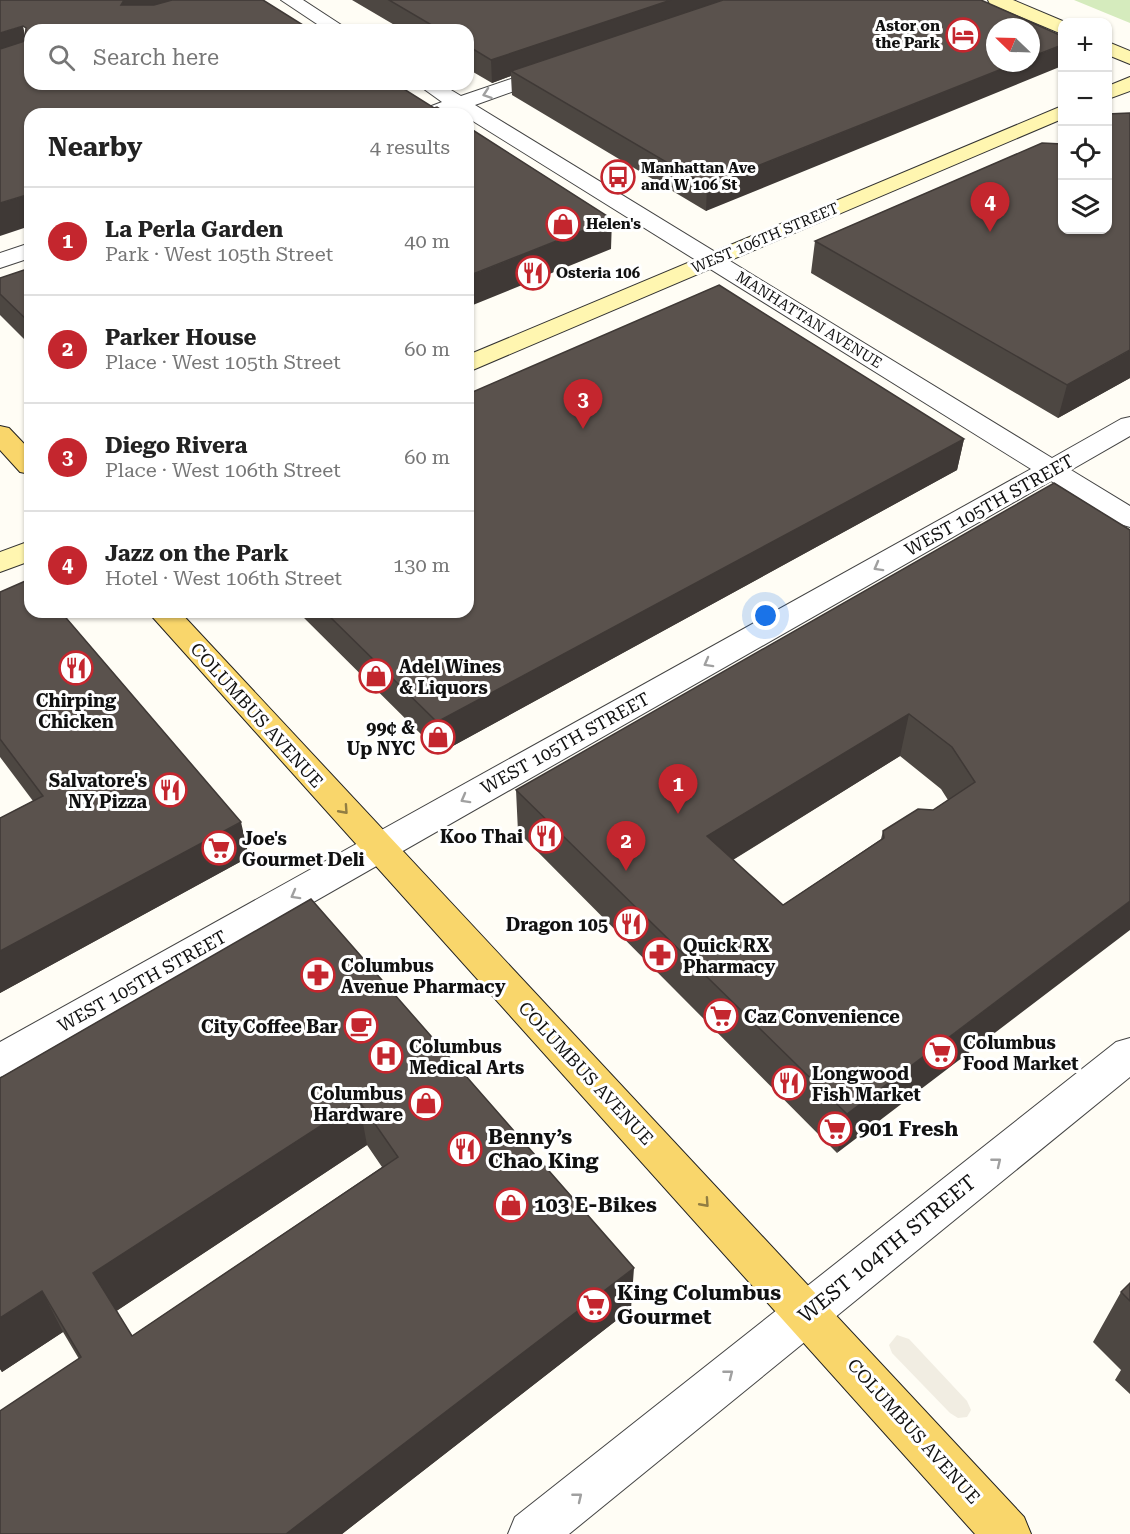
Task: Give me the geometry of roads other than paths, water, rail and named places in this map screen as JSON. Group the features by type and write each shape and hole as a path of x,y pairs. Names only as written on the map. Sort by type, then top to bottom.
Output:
{"main road":[{"path":"997,0 1058,26"},
{"path":"1112,50 1130,58"},
{"path":"1112,91 1130,83"},
{"name":"WEST 106TH STREET","path":"474,360 1058,114"},
{"path":"0,434 24,460"},
{"path":"0,563 24,553"},
{"name":"COLUMBUS AVENUE","path":"168,618 1008,1534"}],"street":[{"path":"290,0 329,24"},
{"path":"447,108 569,66"},
{"name":"MANHATTAN AVENUE","path":"437,90 465,108"},
{"name":"MANHATTAN AVENUE","path":"474,113 1130,518"},
{"path":"0,261 24,252"},
{"name":"WEST 105TH STREET","path":"0,1061 1130,425"},
{"name":"WEST 104TH STREET","path":"532,1534 1130,1054"}],"place":[{"name":"Astor on the Park","path":"963,35"},
{"name":"Manhattan Ave and W 106 St","path":"618,177"},
{"name":"Helen's","path":"563,224"},
{"name":"Jazz on the Park","path":"990,232"},
{"name":"Osteria 106","path":"533,273"},
{"name":"Diego Rivera","path":"583,429"},
{"name":"Chirping Chicken","path":"76,668"},
{"name":"Adel Wines & Liquors","path":"376,676"},
{"name":"99¢ & Up NYC","path":"438,737"},
{"name":"Salvatore's NY Pizza","path":"170,790"},
{"name":"La Perla Garden","path":"678,814"},
{"name":"Koo Thai","path":"546,836"},
{"name":"Joe's Gourmet Deli","path":"219,848"},
{"name":"Parker House","path":"626,871"},
{"name":"Dragon 105","path":"631,924"},
{"name":"Quick RX Pharmacy","path":"660,955"},
{"name":"Columbus Avenue Pharmacy","path":"318,975"},
{"name":"Caz Convenience","path":"721,1016"},
{"name":"City Coffee Bar","path":"361,1026"},
{"name":"Columbus Food Market","path":"940,1052"},
{"name":"Columbus Medical Arts","path":"386,1056"},
{"name":"Longwood Fish Market","path":"789,1083"},
{"name":"Columbus Hardware","path":"426,1103"},
{"name":"901 Fresh","path":"835,1129"},
{"name":"Benny’s Chao King","path":"465,1149"},
{"name":"103 E-Bikes","path":"511,1205"},
{"name":"King Columbus Gourmet","path":"594,1305"}]}
